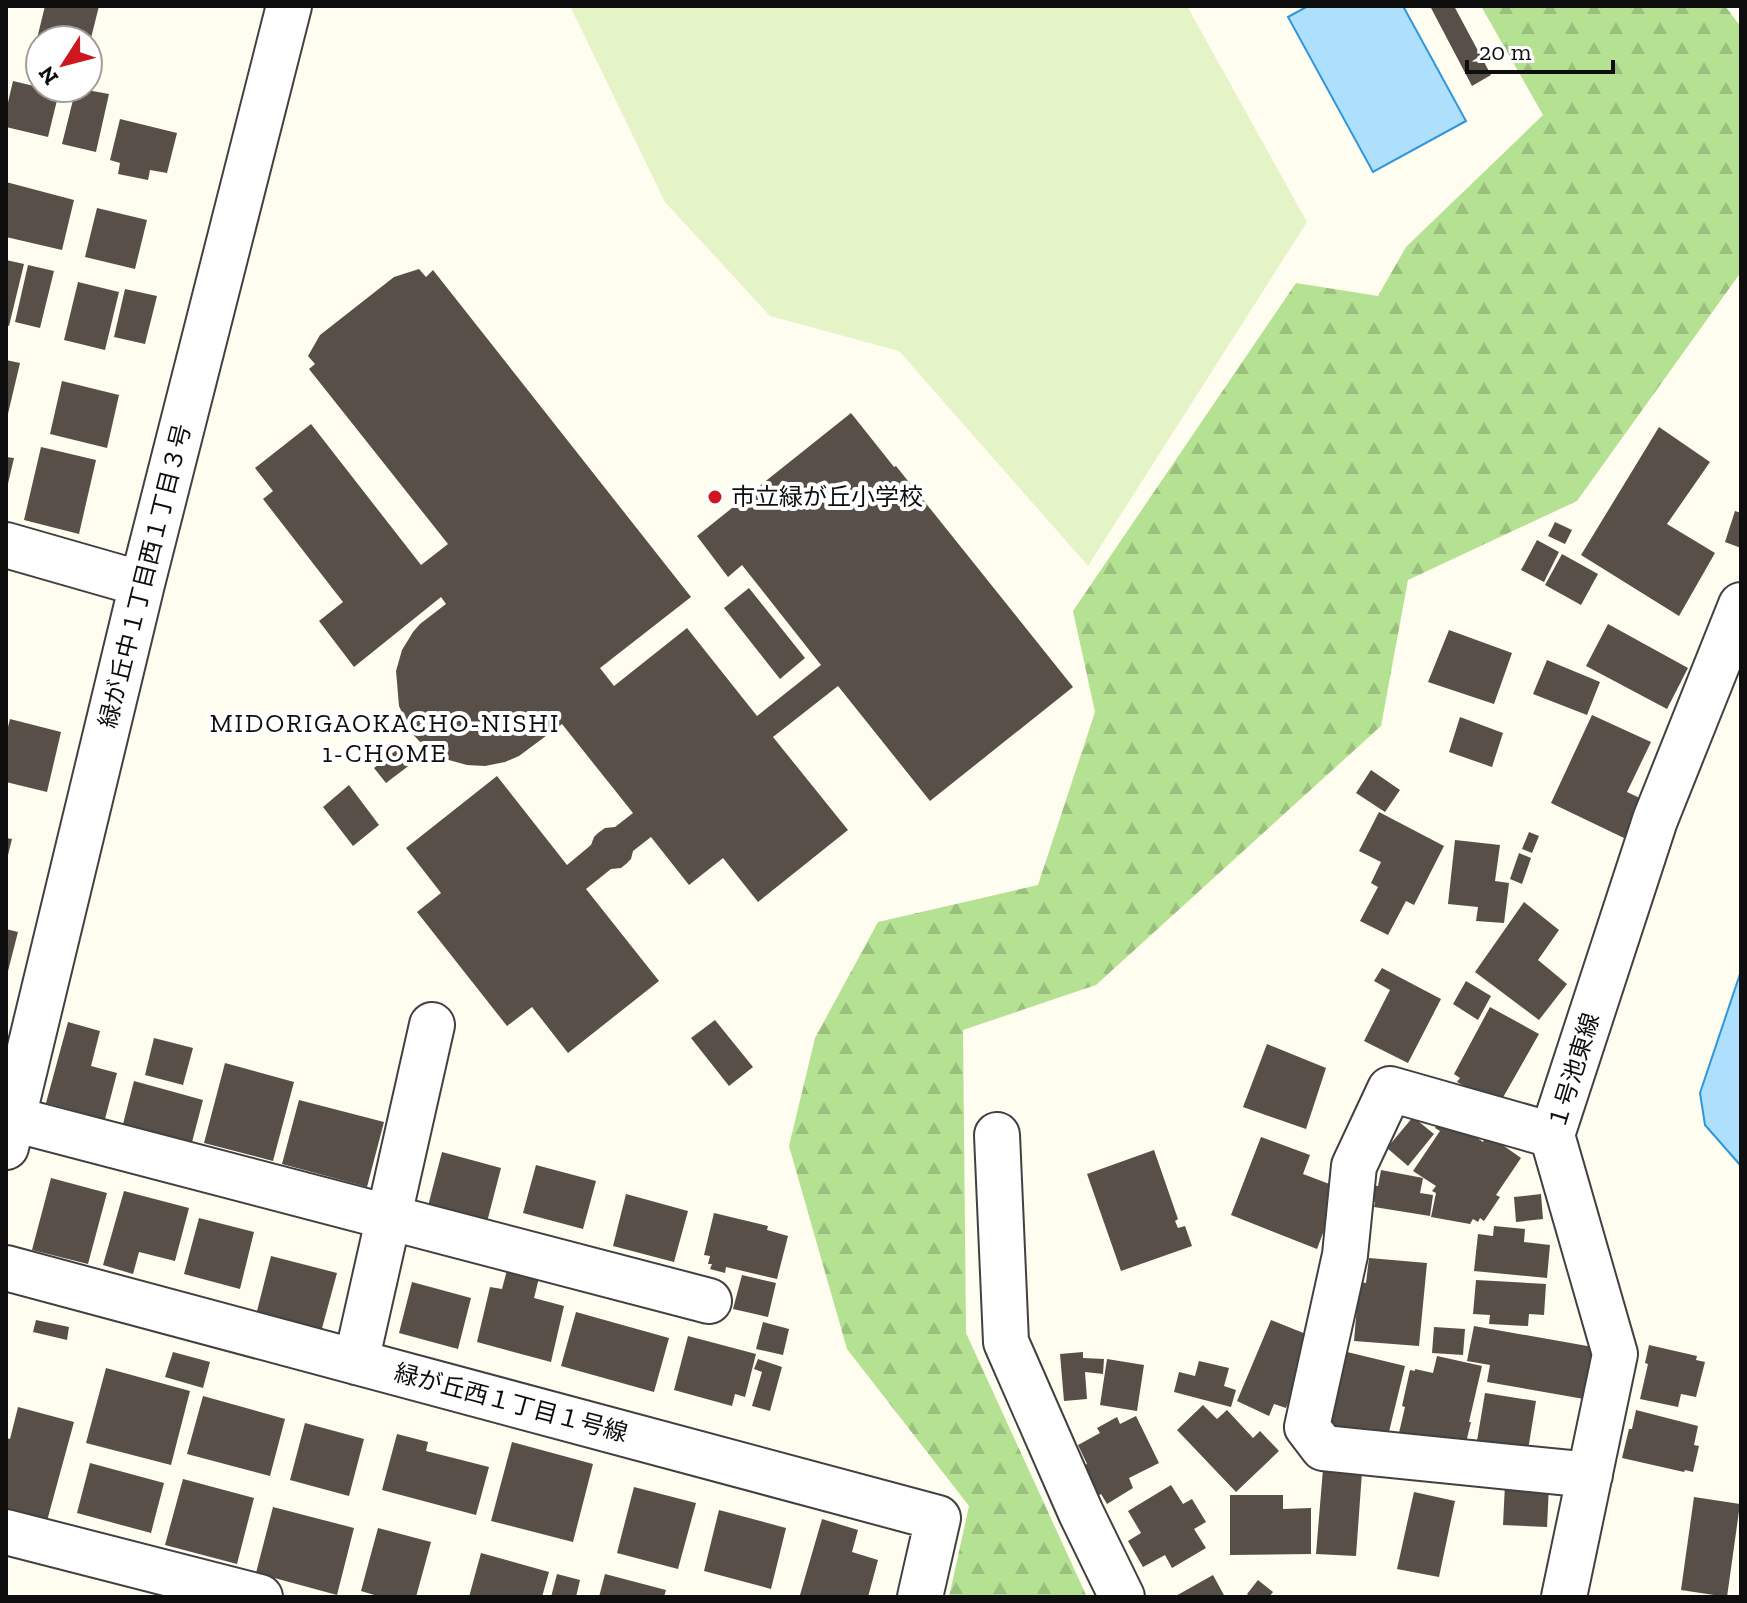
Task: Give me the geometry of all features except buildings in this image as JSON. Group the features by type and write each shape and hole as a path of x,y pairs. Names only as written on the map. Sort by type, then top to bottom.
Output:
{"street":[{"name":"緑が丘中１丁目西１丁目３号","path":"9,1133 142,584 289,6"},
{"path":"6,545 142,584"},
{"name":"１号池東線","path":"1564,1597 1615,1354 1552,1135 1655,820 1741,605"},
{"path":"356,1362 432,1025"},
{"path":"1552,1135 1390,1089 1354,1166 1345,1255 1307,1427 1323,1448 1590,1475"},
{"path":"9,1133 389,1218 709,1301"},
{"path":"997,1135 1006,1342 1081,1513 1122,1597"},
{"name":"緑が丘西１丁目１号線","path":"6,1268 938,1518 920,1597"},
{"path":"6,1532 260,1597"}],"green space":[{"path":"570,6 1187,6 1307,222 1088,566 899,351 770,316 665,202"},
{"path":"1481,6 1725,6 1741,27 1741,272 1577,501 1408,580 1381,726 1096,985 963,1030 966,1333 1087,1597 949,1597 969,1506 847,1349 789,1146 815,1038 878,922 1038,885 1095,712 1073,611 1296,283 1378,296 1406,247 1543,115"}],"water":[{"path":"1308,6 1403,6 1466,121 1373,172 1288,17"},
{"path":"1741,971 1741,1166 1705,1125 1700,1093"}],"place":[{"name":"市立緑が丘小学校","path":"715,497"}],"district":[{"name":"MIDORIGAOKACHO-NISHI 1-CHOME","path":"385,738"}]}
